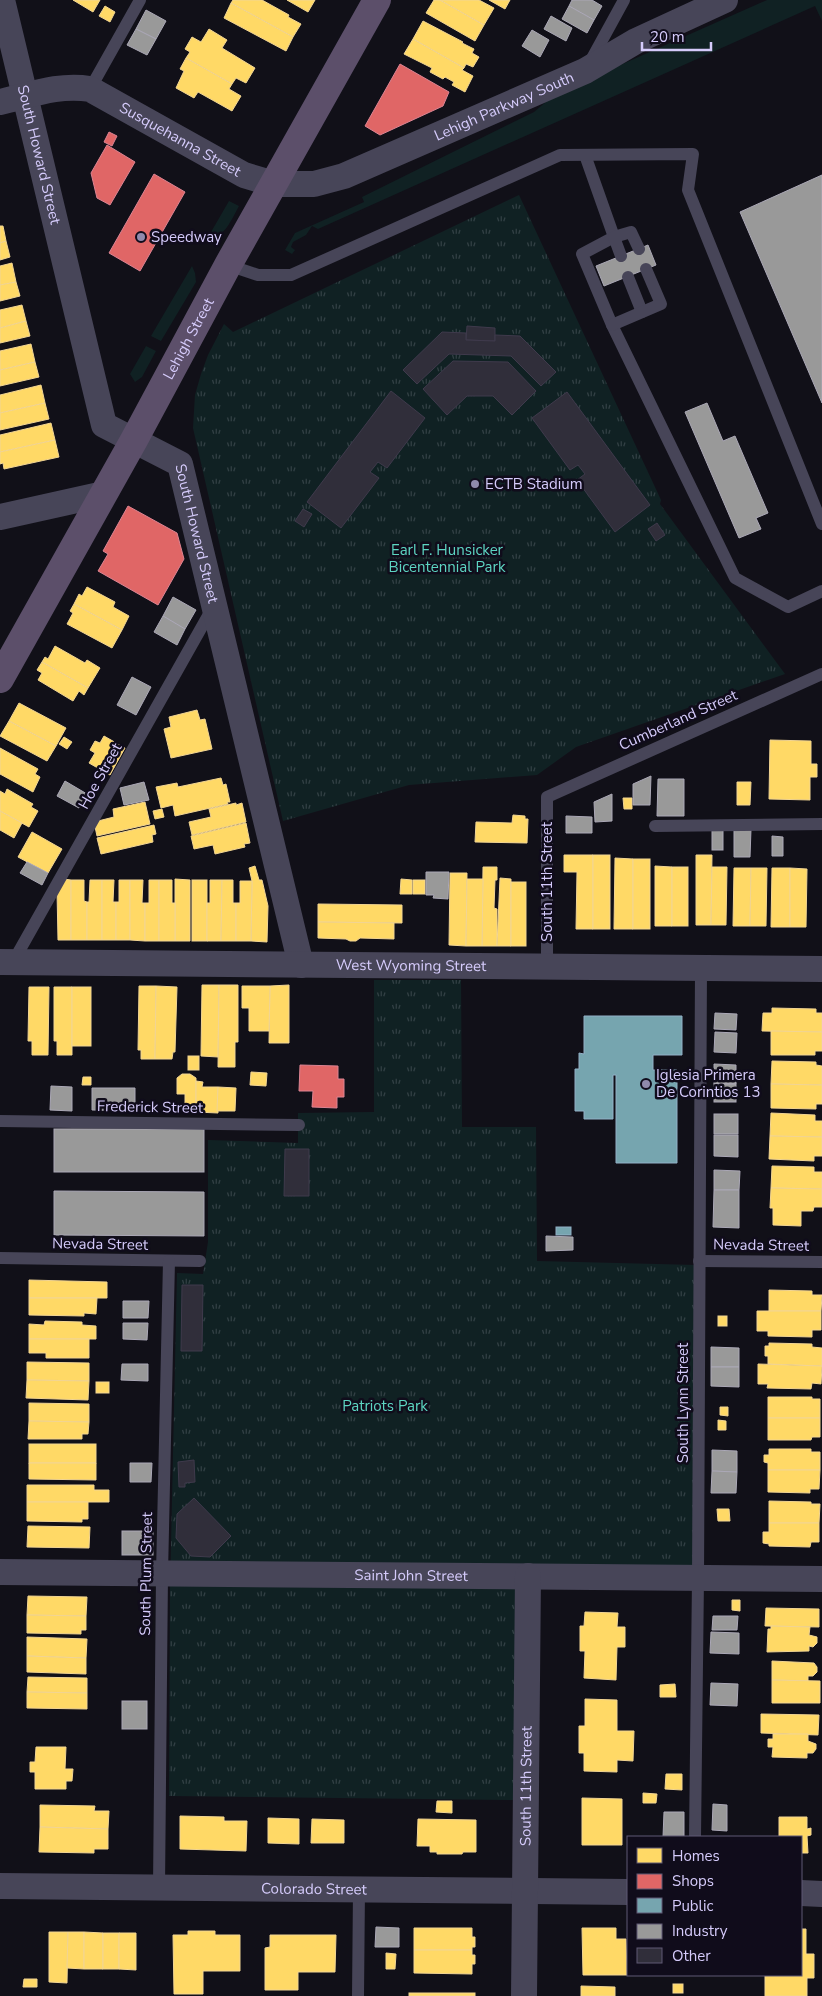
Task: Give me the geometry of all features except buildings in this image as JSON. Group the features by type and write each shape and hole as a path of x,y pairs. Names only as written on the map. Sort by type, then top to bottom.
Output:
{"main road":[{"name":"Lehigh Street","path":"0,679 134,440 228,265 377,0"}],"street":[{"name":"South Howard Street","path":"2,0 12,99 104,425 180,464 301,965"},
{"name":"Lehigh Parkway South","path":"274,184 314,184 344,176 585,70 636,41 725,0"},
{"path":"12,99 63,87 72,86 90,89"},
{"name":"Susquehanna Street","path":"90,89 244,175 274,184"},
{"path":"0,517 104,494"},
{"name":"West Wyoming Street","path":"6,962 822,969"},
{"name":"Saint John Street","path":"0,1572 822,1579"},
{"name":"South 11th Street","path":"524,1996 528,1576"},
{"name":"Colorado Street","path":"0,1886 627,1892"},
{"path":"802,1893 822,1894"}],"lane":[{"path":"90,89 140,0"},
{"path":"585,70 624,0"},
{"path":"228,265 258,275 291,275 560,155 692,154 688,190 822,524"},
{"path":"585,155 621,256"},
{"path":"639,249 631,232 582,254 612,324 735,578 788,607 822,591"},
{"path":"612,324 661,304 646,269"},
{"path":"628,277 642,312"},
{"name":"Hoe Street","path":"6,962 214,605"},
{"name":"Cumberland Street","path":"547,797 822,674"},
{"name":"South 11th Street","path":"547,797 548,968"},
{"path":"655,826 822,824"},
{"name":"South Lynn Street","path":"695,1836 702,968"},
{"name":"Frederick Street","path":"0,1121 299,1125"},
{"name":"Nevada Street","path":"0,1258 200,1261"},
{"name":"Nevada Street","path":"699,1260 822,1262"},
{"name":"South Plum Street","path":"159,1887 162,1574 169,1261"},
{"path":"358,1996 359,1890"}],"green space":[{"path":"767,0 822,0 822,21 815,6 318,229 312,226 306,235 293,242 291,247 295,250 292,254 285,250 295,233 364,202 362,197 534,112 555,94"},
{"name":"Earl F. Hunsicker Bicentennial Park","path":"519,195 661,500 660,504 785,674 576,747 537,775 409,785 283,821 193,428 195,395 208,355 224,324 233,332"},
{"path":"229,201 239,206 230,222 223,232 207,239"},
{"path":"192,266 196,282 161,341 151,336"},
{"path":"146,346 156,351 142,377 135,382 130,374"},
{"name":"Patriots Park","path":"374,980 461,980 462,1127 536,1127 537,1261 696,1265 693,1568 521,1566 517,1800 169,1796 170,1591 177,1273 203,1274 208,1242 208,1140 298,1143 298,1113 374,1112"}],"place":[{"name":"Speedway","path":"141,237"},
{"name":"ECTB Stadium","path":"475,484"},
{"name":"Iglesia Primera De Corintios 13","path":"646,1084"}]}
